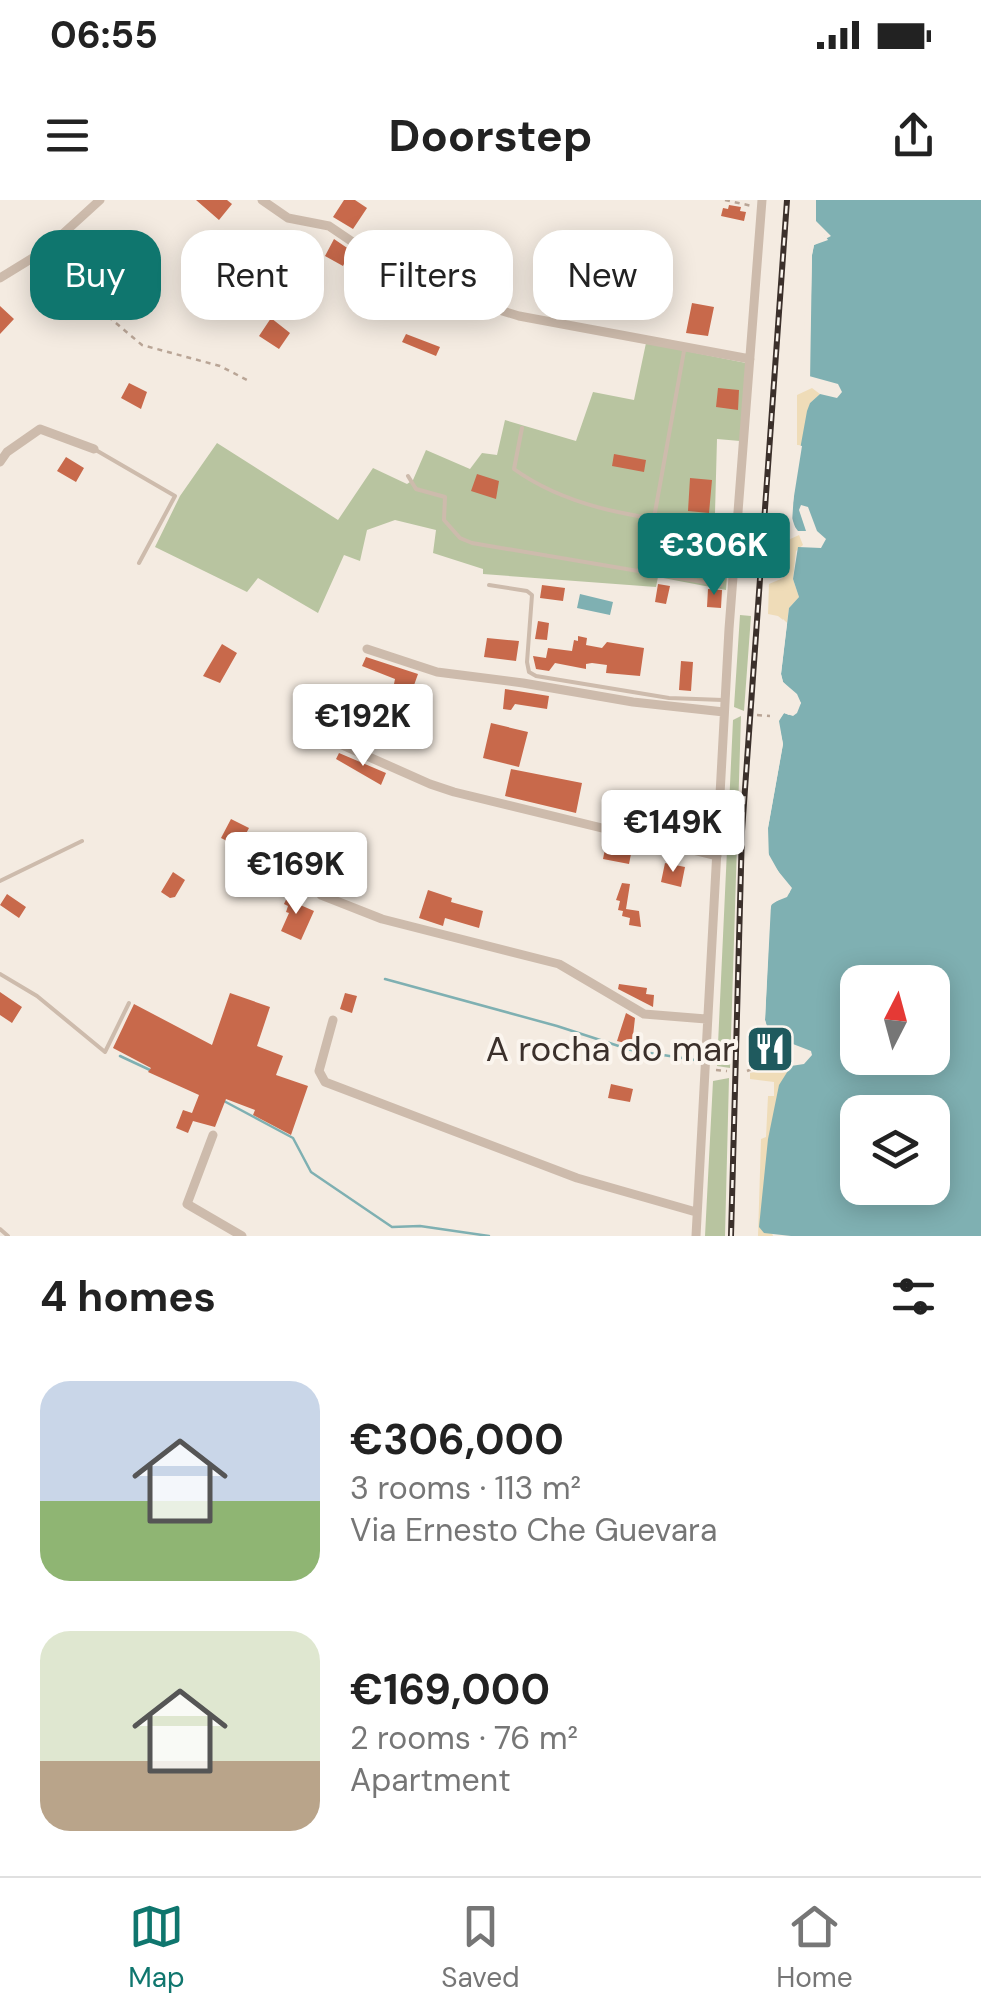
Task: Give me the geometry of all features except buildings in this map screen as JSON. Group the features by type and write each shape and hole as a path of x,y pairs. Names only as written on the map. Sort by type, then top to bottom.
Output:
{"street":[{"path":"67,230 100,200"},
{"path":"262,200 288,218 329,226 390,268 450,295 519,316 750,359"},
{"path":"696,1236 724,712 762,204"},
{"path":"0,278 30,260"},
{"path":"0,462 7,452 40,428 94,449"},
{"path":"367,649 436,672 724,712"},
{"path":"333,741 442,788 717,856"},
{"path":"321,895 382,919 559,964 644,1014 706,1018"},
{"path":"333,1020 319,1071 325,1082 577,1178 696,1212"},
{"path":"212,1135 187,1204 242,1236"}],"lane":[{"path":"654,518 685,346"},
{"path":"522,428 514,469 544,490 601,510 725,530"},
{"path":"94,449 175,496 139,563"},
{"path":"408,476 416,489 445,497 444,520 460,538 472,543 721,585"},
{"path":"489,585 527,590 532,595 527,662 536,676 657,696 725,700"},
{"path":"0,881 82,840"},
{"path":"0,974 37,996 105,1052 130,1003"},
{"path":"0,1228 8,1236"}],"path":[{"path":"724,200 762,204"},
{"path":"113,320 142,345 220,366 249,382"},
{"path":"757,714 770,716"},
{"path":"748,1071 766,1064"},
{"path":"704,1068 728,1071"}],"green space":[{"path":"646,343 746,363 740,441 717,439 715,513 731,515 726,590 658,577 656,587 483,574 483,569 433,553 436,530 395,520 367,530 360,561 344,555 318,613 258,578 247,592 155,547 180,496 217,443 338,520 373,468 407,484 413,480 426,450 470,469 482,453 497,455 505,420 576,441 593,392 634,400"},
{"path":"740,615 751,616 744,711 734,707"},
{"path":"741,716 730,1068 717,1066 733,720"},
{"path":"729,1078 725,1236 705,1236 713,1081"}],"sand":[{"path":"812,388 820,394 810,403 802,446 797,445 797,395"},
{"path":"799,535 803,545 796,551 793,579 799,597 789,608 787,623 768,614 769,584 783,578 782,550 786,541"},
{"path":"785,1061 793,1064 769,1223 773,1236 758,1236 761,1139 766,1137 768,1096 774,1096 774,1082 750,1079 750,1073"}],"water":[{"path":"816,200 981,200 981,1236 791,1236 764,1233 759,1227 768,1139 779,1085 791,1066 804,1064 812,1055 811,1051 780,1039 768,1030 765,1020 771,905 790,892 768,853 768,828 783,744 778,721 801,703 781,674 789,608 799,597 793,579 798,547 821,548 826,539 817,531 808,507 801,505 799,510 806,531 798,531 792,523 795,477 810,403 820,394 837,398 842,392 838,384 809,376 812,255 814,245 828,240 815,221"},
{"path":"580,594 613,602 610,615 577,608"}],"pier":[{"path":"811,200 816,200 816,221 831,236 814,245 812,255 810,382 803,373 807,255 811,241 825,236 811,223"},
{"path":"797,445 802,446 791,515 798,536 788,526 786,515"},
{"path":"783,619 787,623 781,674 801,703 797,713 784,713 779,721 783,744 768,828 769,860 792,888 787,897 772,903 770,910 765,1020 768,1030 780,1039 764,1033 760,1020 766,904 786,888 765,861 763,828 778,743 774,720 781,709 792,711 796,703 779,685 776,675"}],"waterway":[{"path":"385,979 631,1050 695,1060"},
{"path":"120,1056 150,1070"},
{"path":"751,1069 770,1057"},
{"path":"222,1100 293,1138 311,1172 392,1227 420,1226 489,1236"}],"railway":[{"path":"731,1236 742,831 787,200"}],"place":[{"name":"A rocha do mar","path":"770,1049"}]}
